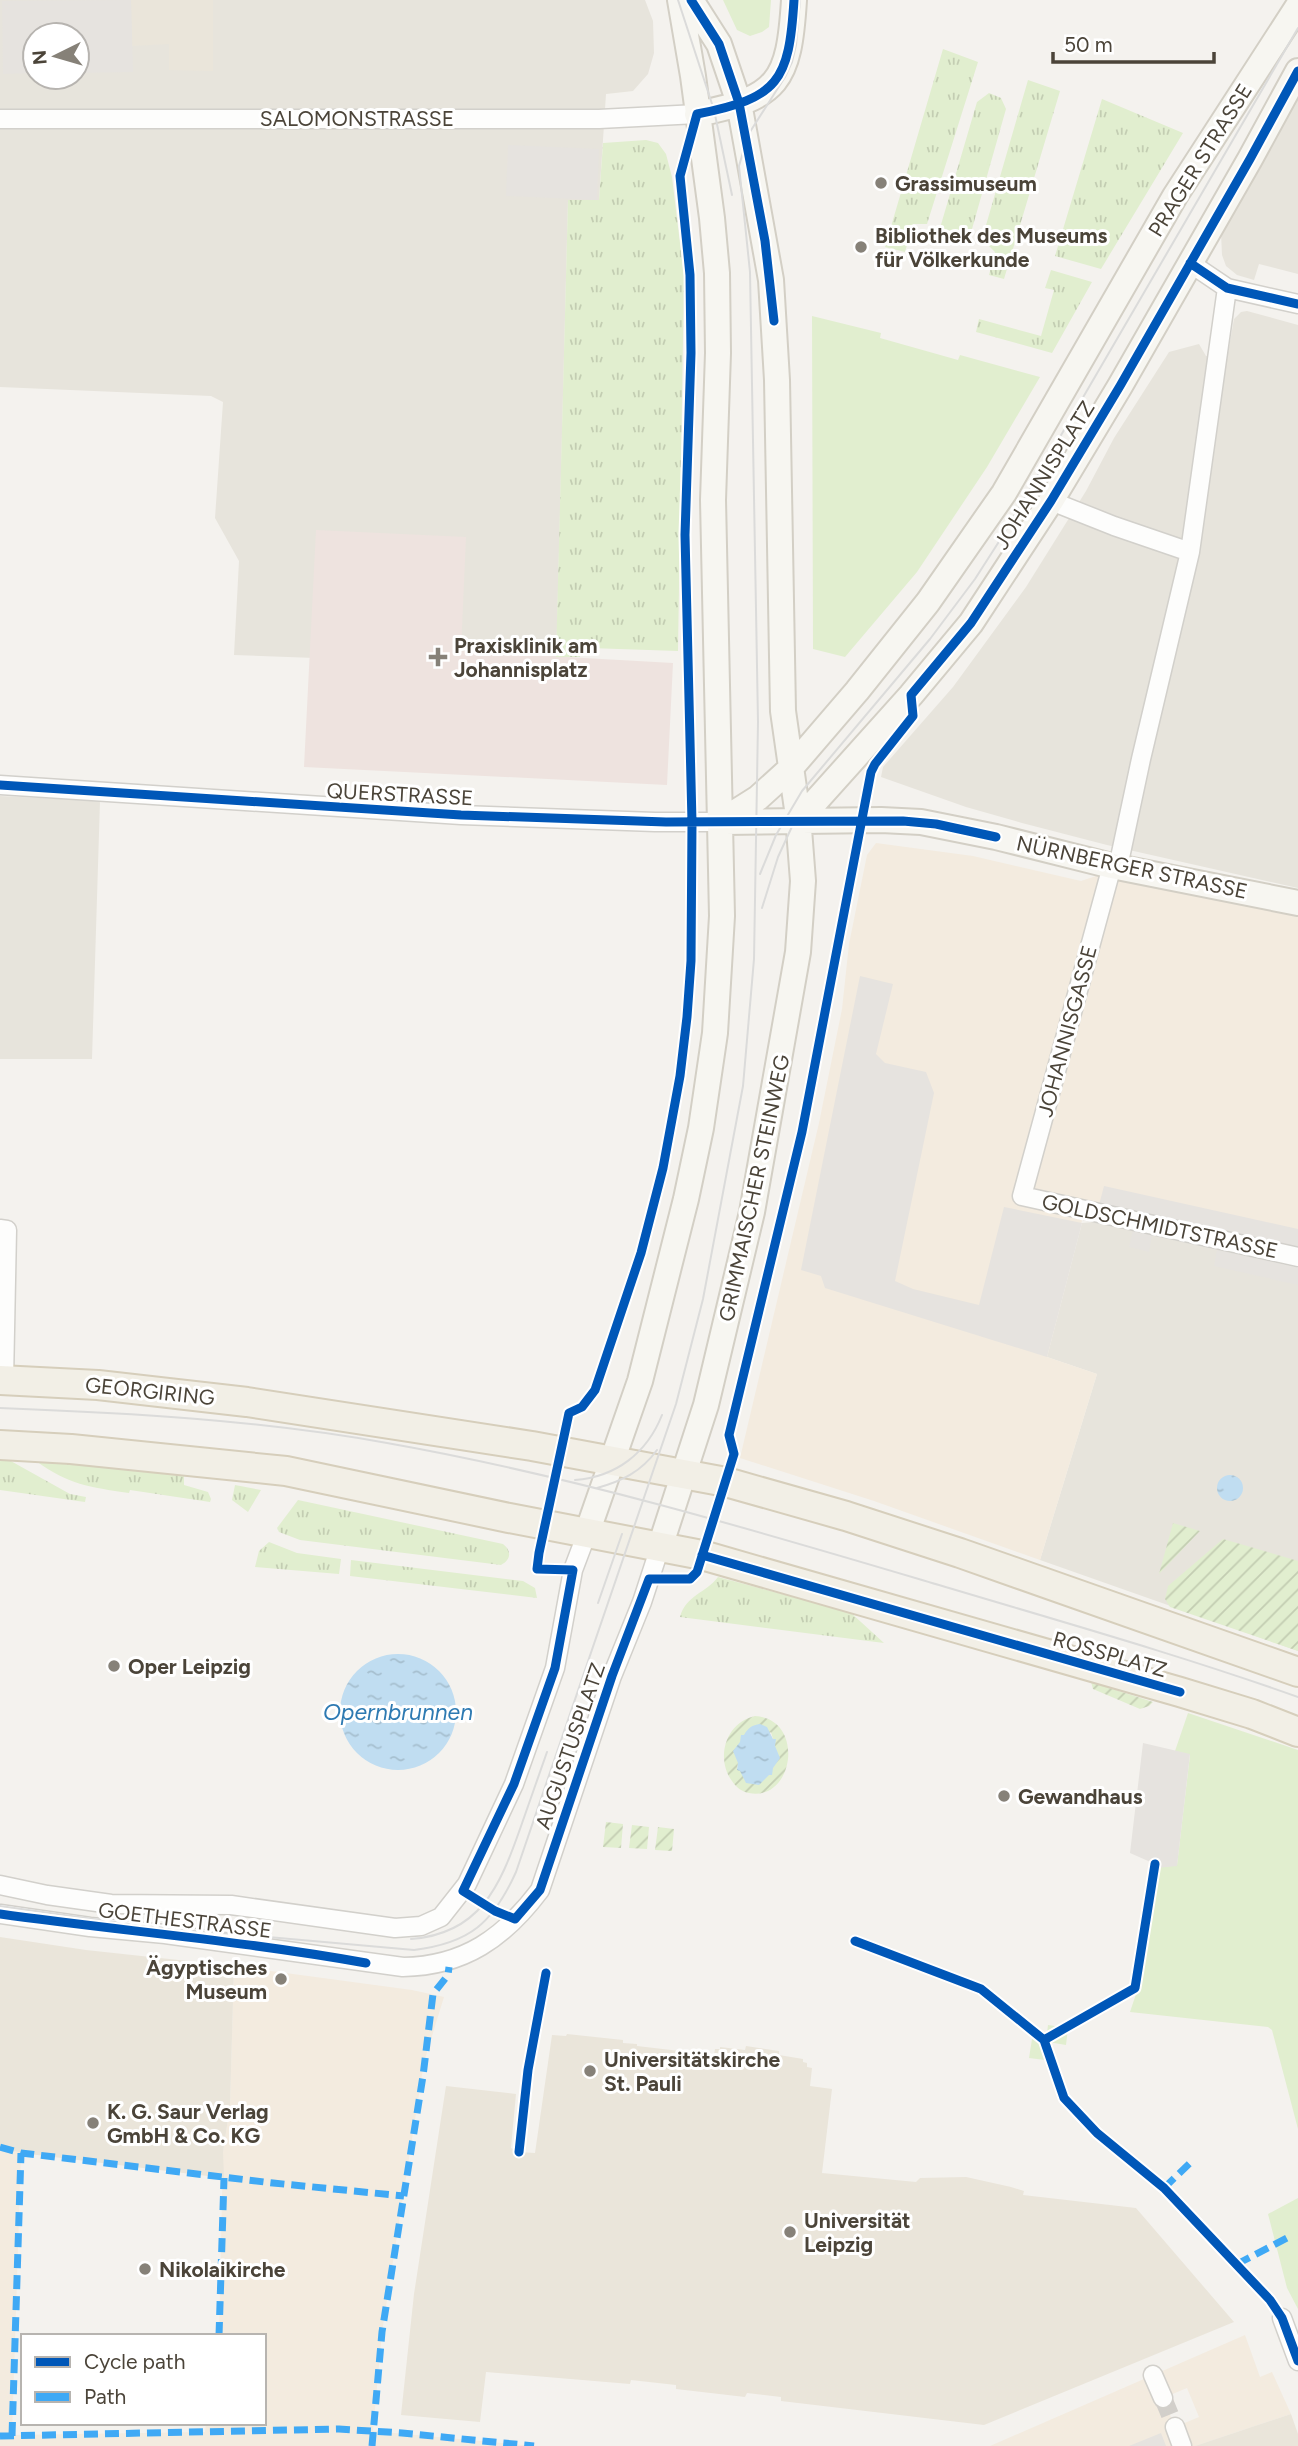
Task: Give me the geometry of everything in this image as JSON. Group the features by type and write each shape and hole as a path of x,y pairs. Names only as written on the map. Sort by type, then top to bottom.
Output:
{"main road":[{"path":"587,1533 640,1381 701,1128 715,1033 723,884 713,500 718,305 705,112 690,56 680,0"},
{"path":"691,0 719,44 739,103 765,241 774,321 778,393 782,699 798,821"},
{"path":"705,112 739,103 769,87 783,69 791,44 794,0"},
{"name":"PRAGER STRASSE","path":"1147,244 1298,6"},
{"name":"PRAGER STRASSE","path":"1190,263 1298,71"},
{"name":"JOHANNISPLATZ","path":"720,822 758,798 790,769 928,602 1004,492 1147,244"},
{"name":"JOHANNISPLATZ","path":"798,821 960,638 1051,501 1190,263"},
{"name":"QUERSTRASSE","path":"720,822 798,821"},
{"name":"NÜRNBERGER STRASSE","path":"798,821 920,822 1115,866 1298,903"},
{"name":"GRIMMAISCHER STEINWEG","path":"660,1547 706,1405 752,1212 766,1140 798,952 803,881 798,821"},
{"name":"GEORGIRING","path":"2,1380 168,1392 298,1410 612,1461"},
{"path":"0,1445 71,1449 285,1471 660,1547"},
{"path":"612,1461 684,1474"},
{"name":"ROSSPLATZ","path":"684,1474 726,1482 846,1516 1111,1605 1298,1672"},
{"name":"ROSSPLATZ","path":"660,1547 702,1555 1252,1714 1298,1732"}],"street":[{"name":"SALOMONSTRASSE","path":"0,119 599,119 705,112"},
{"path":"1190,263 1227,288 1298,304"},
{"path":"1191,552 1227,288"},
{"name":"JOHANNISPLATZ","path":"1051,501 1091,518 1191,552"},
{"name":"JOHANNISGASSE","path":"1022,1196 1115,866 1191,552"},
{"name":"QUERSTRASSE","path":"0,785 318,808 655,822 720,822"},
{"name":"GOLDSCHMIDTSTRASSE","path":"1022,1196 1298,1256"},
{"path":"2,1380 3,1229"},
{"name":"AUGUSTUSPLATZ","path":"183,1905 231,1905 395,1928 421,1926 446,1913 467,1884 514,1784 555,1668 573,1570 587,1533"},
{"name":"AUGUSTUSPLATZ","path":"366,1963 403,1967 434,1965 471,1952 491,1941 528,1906 540,1890 608,1689 660,1547"},
{"name":"GOETHESTRASSE","path":"0,1885 111,1904 183,1905"},
{"name":"GOETHESTRASSE","path":"0,1914 366,1963"},
{"path":"1283,2318 1298,2361"},
{"path":"1153,2375 1163,2398"},
{"path":"1174,2427 1182,2446"}],"shaded area":[{"path":"0,0 645,0 653,21 654,53 648,74 633,91 606,94 599,201 568,200 556,667 234,655 239,561 215,518 223,402 211,396 0,387"},
{"path":"131,0 213,0 213,71 169,70 169,44 132,46"},
{"path":"131,0 133,72 91,73 91,21 21,21 21,73 3,74 2,1"},
{"path":"1298,92 1298,274 1259,264 1254,280 1237,275 1226,266 1222,255 1221,233 1265,159"},
{"path":"508,145 599,149 597,200 506,196"},
{"path":"1247,311 1298,325 1298,888 1022,823 966,807 881,777 883,767 953,687 1026,587 1086,491 1114,438 1169,352 1199,344 1206,356 1227,359 1234,319 1241,312"},
{"name":"Praxisklinik am Johannisplatz","path":"316,530 466,537 461,651 673,663 667,785 304,767"},
{"path":"0,796 100,801 92,1059 0,1059"},
{"path":"876,843 973,856 1081,881 1096,876 1298,916 1298,1248 1087,1201 1047,1357 1097,1374 1040,1560 874,1501 740,1458 819,1123 842,1009 849,944 867,855"},
{"path":"860,976 893,984 876,1054 885,1063 926,1072 934,1093 895,1281 913,1289 979,1305 1004,1207 1082,1223 1047,1357 825,1288 821,1276 801,1270"},
{"path":"1104,1186 1298,1229 1298,1248 1099,1205"},
{"path":"1093,1222 1298,1268 1298,1651 1040,1560 1097,1374 1047,1357 1082,1223"},
{"path":"1133,1230 1152,1235 1149,1252 1129,1247"},
{"path":"1217,1250 1298,1268 1298,1285 1214,1266"},
{"path":"1143,1743 1190,1754 1177,1866 1156,1868 1155,1864 1130,1853"},
{"path":"0,1937 86,1950 234,1966 230,2106 223,2152 224,2178 21,2153 0,2147"},
{"path":"234,1966 412,1990 444,1997 424,2062 382,2332 373,2431 534,2446 0,2446 0,2147 21,2153 12,2435 205,2432 206,2425 266,2425 266,2334 219,2334 223,2152 230,2106"},
{"name":"Universität Leipzig","path":"567,2034 714,2055 715,2049 720,2047 745,2050 746,2046 779,2051 779,2055 803,2059 807,2067 812,2068 810,2086 832,2089 822,2173 916,2182 920,2178 966,2177 1024,2191 1023,2195 1136,2208 1234,2322 984,2425 781,2401 781,2397 747,2393 745,2397 676,2389 676,2385 631,2380 630,2384 486,2372 480,2422 401,2415 414,2294 446,2086 516,2094 511,2148 519,2152 535,2153 552,2035"},
{"path":"1245,2335 1260,2377 1272,2372 1291,2414 1195,2446 990,2446","holes":["1187,2388 1199,2417 1175,2427 1163,2398"]},
{"path":"1291,2414 1298,2434 1298,2446 1195,2446"},
{"path":"1161,2433 1166,2446 1129,2446"}],"green space":[{"path":"723,0 771,0 769,27 750,36 737,30"},
{"path":"943,49 978,62 927,224 913,224 905,252 885,247"},
{"path":"1028,80 1060,91 1004,279 989,275 995,252 982,239"},
{"path":"989,93 1001,98 1006,109 970,236 940,228 977,102"},
{"path":"1102,99 1183,133 1101,269 1055,256"},
{"path":"646,140 658,143 666,154 672,177 684,276 678,651 589,648 579,657 556,657 568,200 599,200 603,143"},
{"path":"1051,270 1092,282 1052,353 976,332 979,319 1041,336 1054,290 1045,288"},
{"path":"812,316 881,333 880,338 958,360 960,355 1040,377 987,467 917,572 845,657 813,649"},
{"path":"0,1457 70,1494 86,1497 85,1502 0,1490"},
{"path":"38,1459 184,1475 184,1485 208,1492 211,1499 210,1502 91,1487 59,1475 36,1461"},
{"path":"235,1485 261,1490 248,1512 232,1500"},
{"path":"298,1500 503,1544 509,1552 508,1558 501,1565 300,1540 279,1532 277,1528"},
{"path":"1173,1523 1200,1531 1159,1574"},
{"path":"1223,1539 1298,1561 1298,1651 1170,1607 1165,1599 1168,1586"},
{"path":"269,1542 297,1553 341,1559 339,1574 255,1567 259,1551"},
{"path":"351,1560 523,1581 535,1588 537,1598 350,1576"},
{"path":"718,1577 850,1612 884,1643 680,1617 691,1599"},
{"path":"1091,1682 1153,1702 1140,1709 1093,1689"},
{"path":"1188,1713 1298,1750 1298,2129 1272,2030 1268,2027 1130,2012 1138,1988 1156,1868 1177,1865 1190,1755 1175,1751"},
{"path":"755,1716 771,1721 782,1731 787,1744 788,1759 784,1773 776,1785 764,1792 749,1793 742,1790 734,1783 724,1762 730,1733 745,1720","holes":["771,1732 775,1746 737,1770 738,1763"]},
{"path":"606,1822 623,1824 621,1848 603,1847"},
{"path":"632,1825 649,1827 647,1849 629,1848"},
{"path":"658,1827 674,1829 672,1851 655,1850"},
{"path":"1048,2025 1068,2028 1066,2045 1048,2042 1045,2060 1029,2058 1032,2039 1046,2041"},
{"path":"1298,2198 1298,2309 1287,2288 1268,2214"}],"water":[{"path":"1230,1475 1239,1479 1243,1488 1239,1497 1230,1501 1221,1497 1217,1488 1221,1479"},
{"name":"Opernbrunnen","path":"398,1654 420,1658 439,1671 452,1690 456,1712 452,1734 439,1753 420,1766 398,1770 376,1766 357,1753 344,1734 340,1712 344,1690 357,1671 376,1658"},
{"path":"760,1724 767,1727 773,1739 776,1739 775,1746 780,1758 772,1775 759,1785 746,1783 737,1770 738,1763 733,1751 740,1742 741,1735 752,1726"}],"tunnel":[{"path":"1163,2398 1175,2427"}],"tram line":[{"path":"678,0 714,110 732,195"},
{"path":"0,1906 143,1926 414,1950 450,1942 477,1927 498,1905 516,1872 676,1404 703,1299 743,1086 754,959 758,722 750,272 739,166 748,135 792,62 800,0"},
{"path":"760,874 776,835 802,791 930,639 975,579 1000,540 1298,28"},
{"path":"762,908 778,857 795,820"},
{"path":"0,1408 243,1423 339,1435 457,1456 596,1488 802,1545 1119,1639 1298,1697"},
{"path":"575,1480 604,1474 628,1461 648,1441 662,1415"},
{"path":"597,1488 630,1475 657,1450"},
{"path":"598,1603 622,1534"},
{"path":"411,1939 454,1928 484,1904 504,1870 547,1752"}],"marked path":[{"path":"372,2446 382,2332 423,2076 433,1994 448,1975 449,1967"},
{"path":"0,2147 21,2153 404,2196"},
{"path":"12,2436 21,2153"},
{"path":"1164,2188 1191,2162"},
{"path":"219,2334 224,2178"},
{"path":"1237,2264 1287,2238"},
{"path":"0,2436 339,2429 534,2446"}],"cycle path":[{"path":"691,0 719,44 739,103 765,241 774,321"},
{"path":"794,0 788,50 783,67 774,81 746,101 697,114 680,176 690,275 691,353 685,535 692,822 691,961 687,1017 680,1076 663,1168 641,1253 595,1390 582,1407 569,1413 539,1553 537,1569 573,1570 555,1668 514,1784 463,1891 495,1911 515,1919 540,1890 612,1676 649,1579 690,1579 697,1572 734,1454 729,1435 802,1132 871,772 913,716 911,695 971,623 1051,501 1120,386 1298,71"},
{"path":"1190,263 1227,288 1298,304"},
{"path":"0,785 461,815 666,822 903,821 936,824 996,837"},
{"path":"702,1555 1180,1692"},
{"path":"1044,2040 1135,1988 1155,1864"},
{"path":"0,1914 229,1942 366,1963"},
{"path":"855,1941 981,1989 1044,2040 1064,2098 1097,2133 1164,2188 1270,2300 1282,2318 1298,2361"},
{"path":"519,2152 528,2070 546,1973"}],"place":[{"name":"Grassimuseum","path":"881,183"},
{"name":"Bibliothek des Museums für Völkerkunde","path":"861,247"},
{"name":"Praxisklinik am Johannisplatz","path":"438,657"},
{"name":"Oper Leipzig","path":"114,1666"},
{"name":"Gewandhaus","path":"1004,1796"},
{"name":"Ägyptisches Museum","path":"281,1979"},
{"name":"Universitätskirche St. Pauli","path":"590,2071"},
{"name":"K. G. Saur Verlag GmbH & Co. KG","path":"93,2123"},
{"name":"Universität Leipzig","path":"790,2232"},
{"name":"Nikolaikirche","path":"145,2269"}]}
